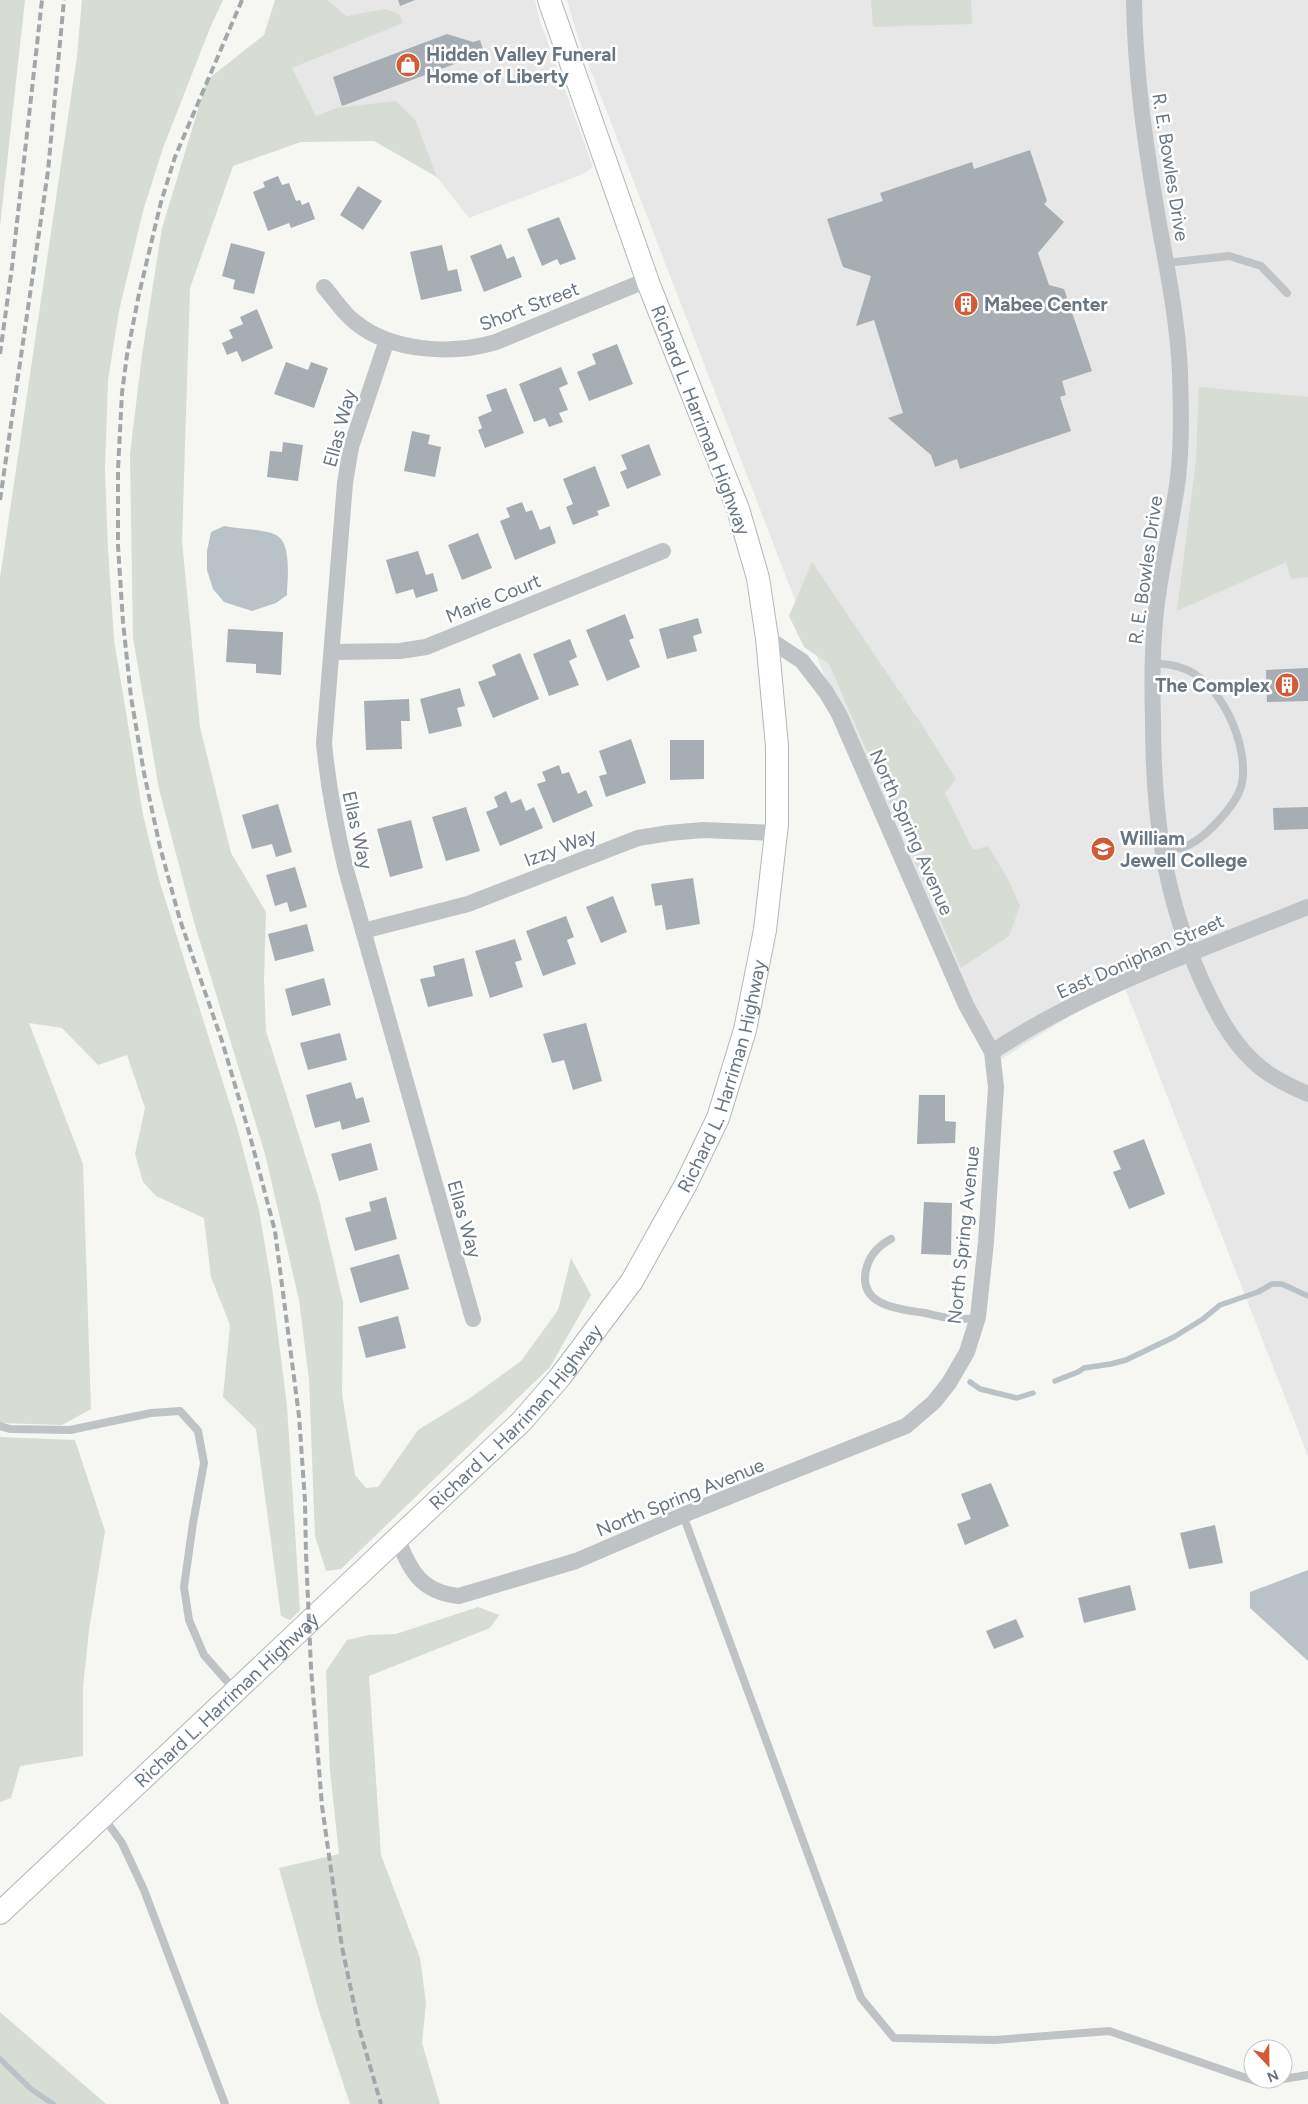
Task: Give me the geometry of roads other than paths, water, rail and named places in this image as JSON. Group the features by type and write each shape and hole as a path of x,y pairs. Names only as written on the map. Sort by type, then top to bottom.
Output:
{"main road":[{"name":"Richard L. Harriman Highway","path":"0,1913 521,1422 560,1377 632,1281 686,1184 718,1118 745,1030 765,930 776,833 777,746 767,638 758,578 738,510 647,280 549,0"}],"street":[{"name":"R. E. Bowles Drive","path":"1134,0 1138,85 1176,325 1181,420 1178,476 1155,618 1152,664 1153,776 1161,850 1170,889 1190,954 1209,996 1237,1043 1254,1062 1271,1075 1291,1087 1308,1094"},
{"name":"Short Street","path":"324,287 354,322 374,335 400,345 447,350 480,347 647,280"},
{"name":"Ellas Way","path":"387,340 351,447 345,484 332,652 325,710 324,743 335,825 363,931 473,1319"},
{"name":"Marie Court","path":"332,652 400,650 426,646 663,551"},
{"name":"North Spring Avenue","path":"397,1538 410,1566 424,1583 443,1594 459,1596 576,1561 684,1515 906,1426 934,1402 950,1382 967,1352 978,1317 986,1242 996,1086 992,1052 966,1004 839,714 826,692 802,661 767,638"},
{"name":"Izzy Way","path":"363,931 468,904 638,838 669,832 703,830 776,833"},
{"name":"East Doniphan Street","path":"992,1052 1012,1038 1066,1009 1141,974 1308,907"}],"lane":[{"path":"1166,263 1228,256 1261,266 1288,292"},
{"path":"1152,664 1180,667 1207,683 1225,708 1241,744 1242,784 1230,810 1204,834 1184,847 1161,850"},
{"path":"891,1239 876,1250 869,1259 866,1270 865,1287 875,1300 896,1308 963,1320 978,1317"},
{"path":"0,1426 10,1429 70,1430 151,1413 180,1411 198,1431 204,1463 184,1587 189,1620 204,1655 236,1691"},
{"path":"684,1515 861,1998 894,2038 995,2040 1109,2032 1243,2077"},
{"path":"103,1816 122,1843 144,1890 225,2104"},
{"path":"1293,2077 1308,2075"}],"waterway":[{"path":"1055,1381 1084,1368 1126,1360 1174,1337 1203,1319 1220,1305 1258,1292 1272,1284 1282,1284 1308,1296"},
{"path":"970,1382 980,1389 1017,1398 1033,1393"},
{"path":"0,2059 31,2089 53,2104"}],"railway":[{"path":"0,354 12,267 42,0"},
{"path":"0,500 48,171 64,0"},
{"path":"242,0 175,157 161,202 139,294 127,355 122,393 118,469 118,546 123,622 131,697 144,773 160,847 180,920 222,1041 275,1231 299,1416 305,1501 311,1668 322,1806 342,1947 359,2028 381,2104"}],"place":[{"name":"Hidden Valley Funeral Home of Liberty","path":"408,65"},
{"name":"Mabee Center","path":"966,304"},
{"name":"The Complex","path":"1287,685"},
{"name":"William Jewell College","path":"1103,849"}]}
